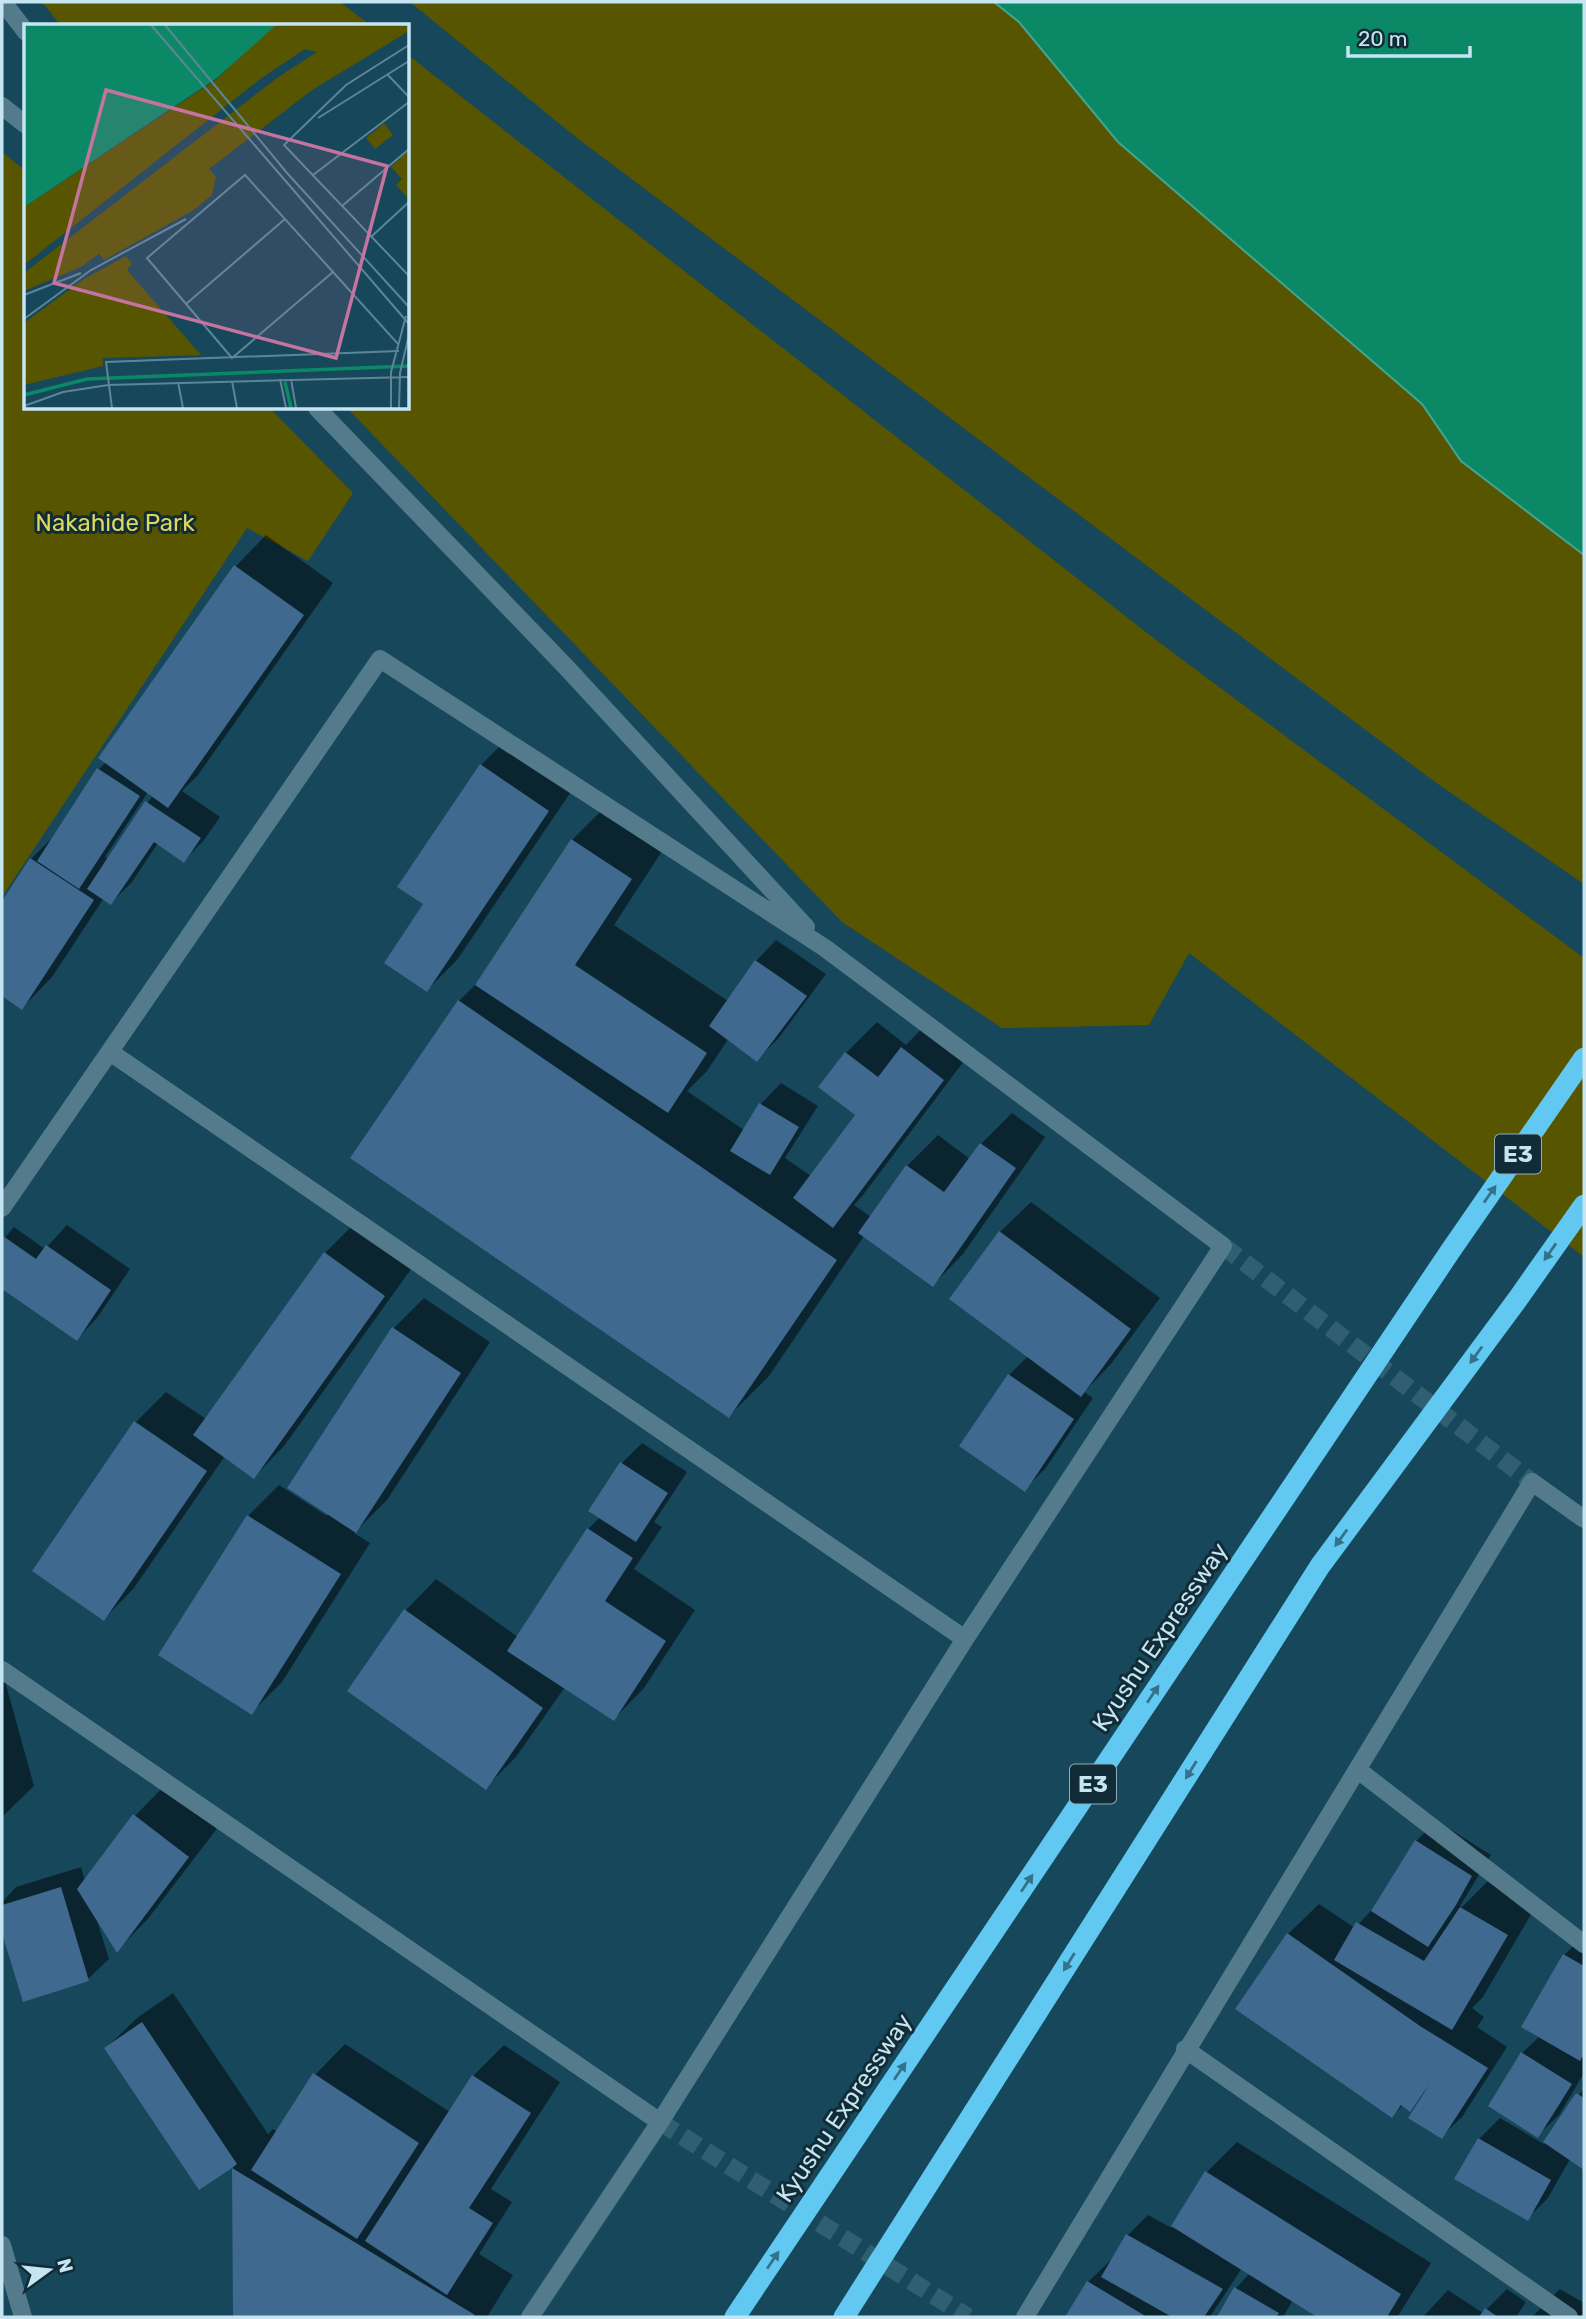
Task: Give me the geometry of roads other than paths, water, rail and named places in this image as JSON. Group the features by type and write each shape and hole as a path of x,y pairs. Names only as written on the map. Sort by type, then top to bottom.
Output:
{"highway":[{"name":"Kyushu Expressway","path":"735,2317 1451,1250 1584,1058"},
{"path":"844,2317 1320,1566 1584,1205"}],"street":[{"path":"3,2 24,29"},
{"path":"2,106 24,123"},
{"path":"319,410 568,668 825,948"},
{"path":"2,1208 380,659 825,948 1223,1246 965,1639 660,2122 530,2317"},
{"path":"110,1052 965,1639"},
{"path":"1025,2317 1531,1482 1584,1519"},
{"path":"2,1670 660,2122"},
{"path":"1358,1770 1584,1944"},
{"path":"1185,2049 1569,2317"},
{"path":"2,2245 23,2317"}],"tunnel":[{"path":"1223,1246 1532,1482"},
{"path":"660,2122 968,2317"}],"park label":[{"name":"Nakahide Park","path":"115,523"}]}
